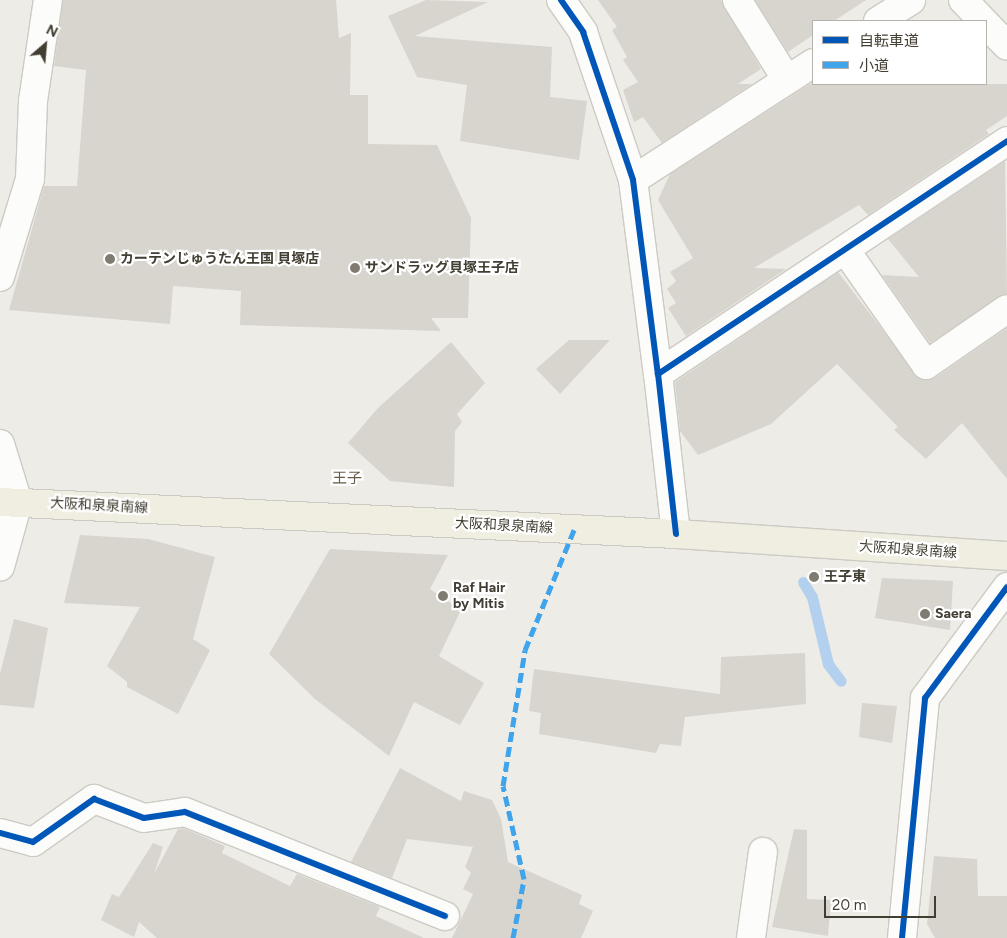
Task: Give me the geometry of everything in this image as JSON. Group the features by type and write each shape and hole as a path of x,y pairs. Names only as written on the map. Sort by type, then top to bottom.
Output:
{"main road":[{"name":"大阪和泉泉南線","path":"9,502 676,534 1007,556"}],"street":[{"path":"0,277 30,179 33,101 48,0"},
{"path":"561,0 583,32 633,180 676,534"},
{"path":"737,0 787,80"},
{"path":"880,20 911,0"},
{"path":"963,0 981,20"},
{"path":"987,26 1007,46"},
{"path":"633,180 812,64"},
{"path":"658,374 846,251 1007,141"},
{"path":"846,251 926,365 1007,309"},
{"path":"0,444 9,502 0,567"},
{"path":"902,938 925,698 1007,587"},
{"path":"0,833 33,842 94,799 144,818 186,812 445,916"},
{"path":"751,938 762,852"}],"building":[{"path":"63,0 336,0 339,38 351,33 350,95 368,95 368,144 437,145 471,218 468,318 431,318 441,331 240,325 241,291 173,286 170,324 9,310 44,186 77,186 86,70 54,66"},
{"path":"426,0 488,2 415,36 552,47 550,97 587,101 579,160 460,141 467,85 417,77 388,16"},
{"path":"598,0 721,0 761,69 738,84 752,84 662,143 643,117 634,122 623,90 638,82 623,60 627,57 612,30 617,27"},
{"path":"755,0 866,0 836,20 812,20 812,36 788,52"},
{"path":"810,84 1007,84 1007,116 986,130 989,134 868,215 859,205 754,268 786,269 686,336 668,308 676,303 667,289 676,281 670,272 693,258 658,200 670,174"},
{"path":"1005,161 1007,294 930,343 882,275 919,277 888,239"},
{"path":"838,272 920,379 935,378 1007,328 1007,479 962,423 926,459 894,430 898,427 837,364 771,424 698,455 680,431 675,382"},
{"path":"569,340 610,340 560,394 536,369"},
{"path":"451,342 485,383 457,414 462,422 455,431 454,487 390,481 348,443 378,408"},
{"path":"80,535 148,539 215,557 193,639 210,650 178,714 127,687 127,682 107,666 140,607 64,603"},
{"path":"330,549 448,555 430,589 461,610 439,656 484,683 460,725 414,702 389,756 315,699 269,654"},
{"path":"882,578 953,581 950,630 875,618"},
{"path":"14,619 48,628 34,708 0,705 0,674"},
{"path":"805,653 806,704 685,717 681,746 660,744 656,753 539,734 541,713 529,711 534,669 720,694 721,657"},
{"path":"862,703 897,706 892,743 859,737"},
{"path":"400,768 461,801 464,791 492,800 501,819 508,862 582,895 579,904 593,911 581,938 452,938 473,894 463,889 471,873 465,867 473,847 407,839 392,878 351,862"},
{"path":"183,828 225,846 222,853 290,886 297,874 380,907 376,916 424,938 157,938 139,922 134,937 101,920 112,894 119,897 153,843 163,847 154,874 178,829"},
{"path":"794,829 807,830 807,899 831,900 828,936 772,927"},
{"path":"934,856 977,859 978,896 1007,896 1007,938 935,938 927,924"}],"waterway":[{"path":"803,582 812,597 828,664 841,681"}],"marked path":[{"path":"513,938 524,879 503,786 525,650 574,530"}],"cycle path":[{"path":"561,0 583,32 633,180 658,374"},
{"path":"676,534 658,374 1007,141"},
{"path":"902,938 925,698 1007,587"},
{"path":"0,833 33,842 94,799 144,818 185,812 445,916"}],"place":[{"name":"カーテンじゅうたん王国 貝塚店","path":"110,259"},
{"name":"サンドラッグ貝塚王子店","path":"355,268"},
{"name":"王子東","path":"814,577"},
{"name":"Raf Hair by Mitis","path":"443,596"},
{"name":"Saera","path":"925,614"}],"district":[{"name":"王子","path":"347,479"}]}
